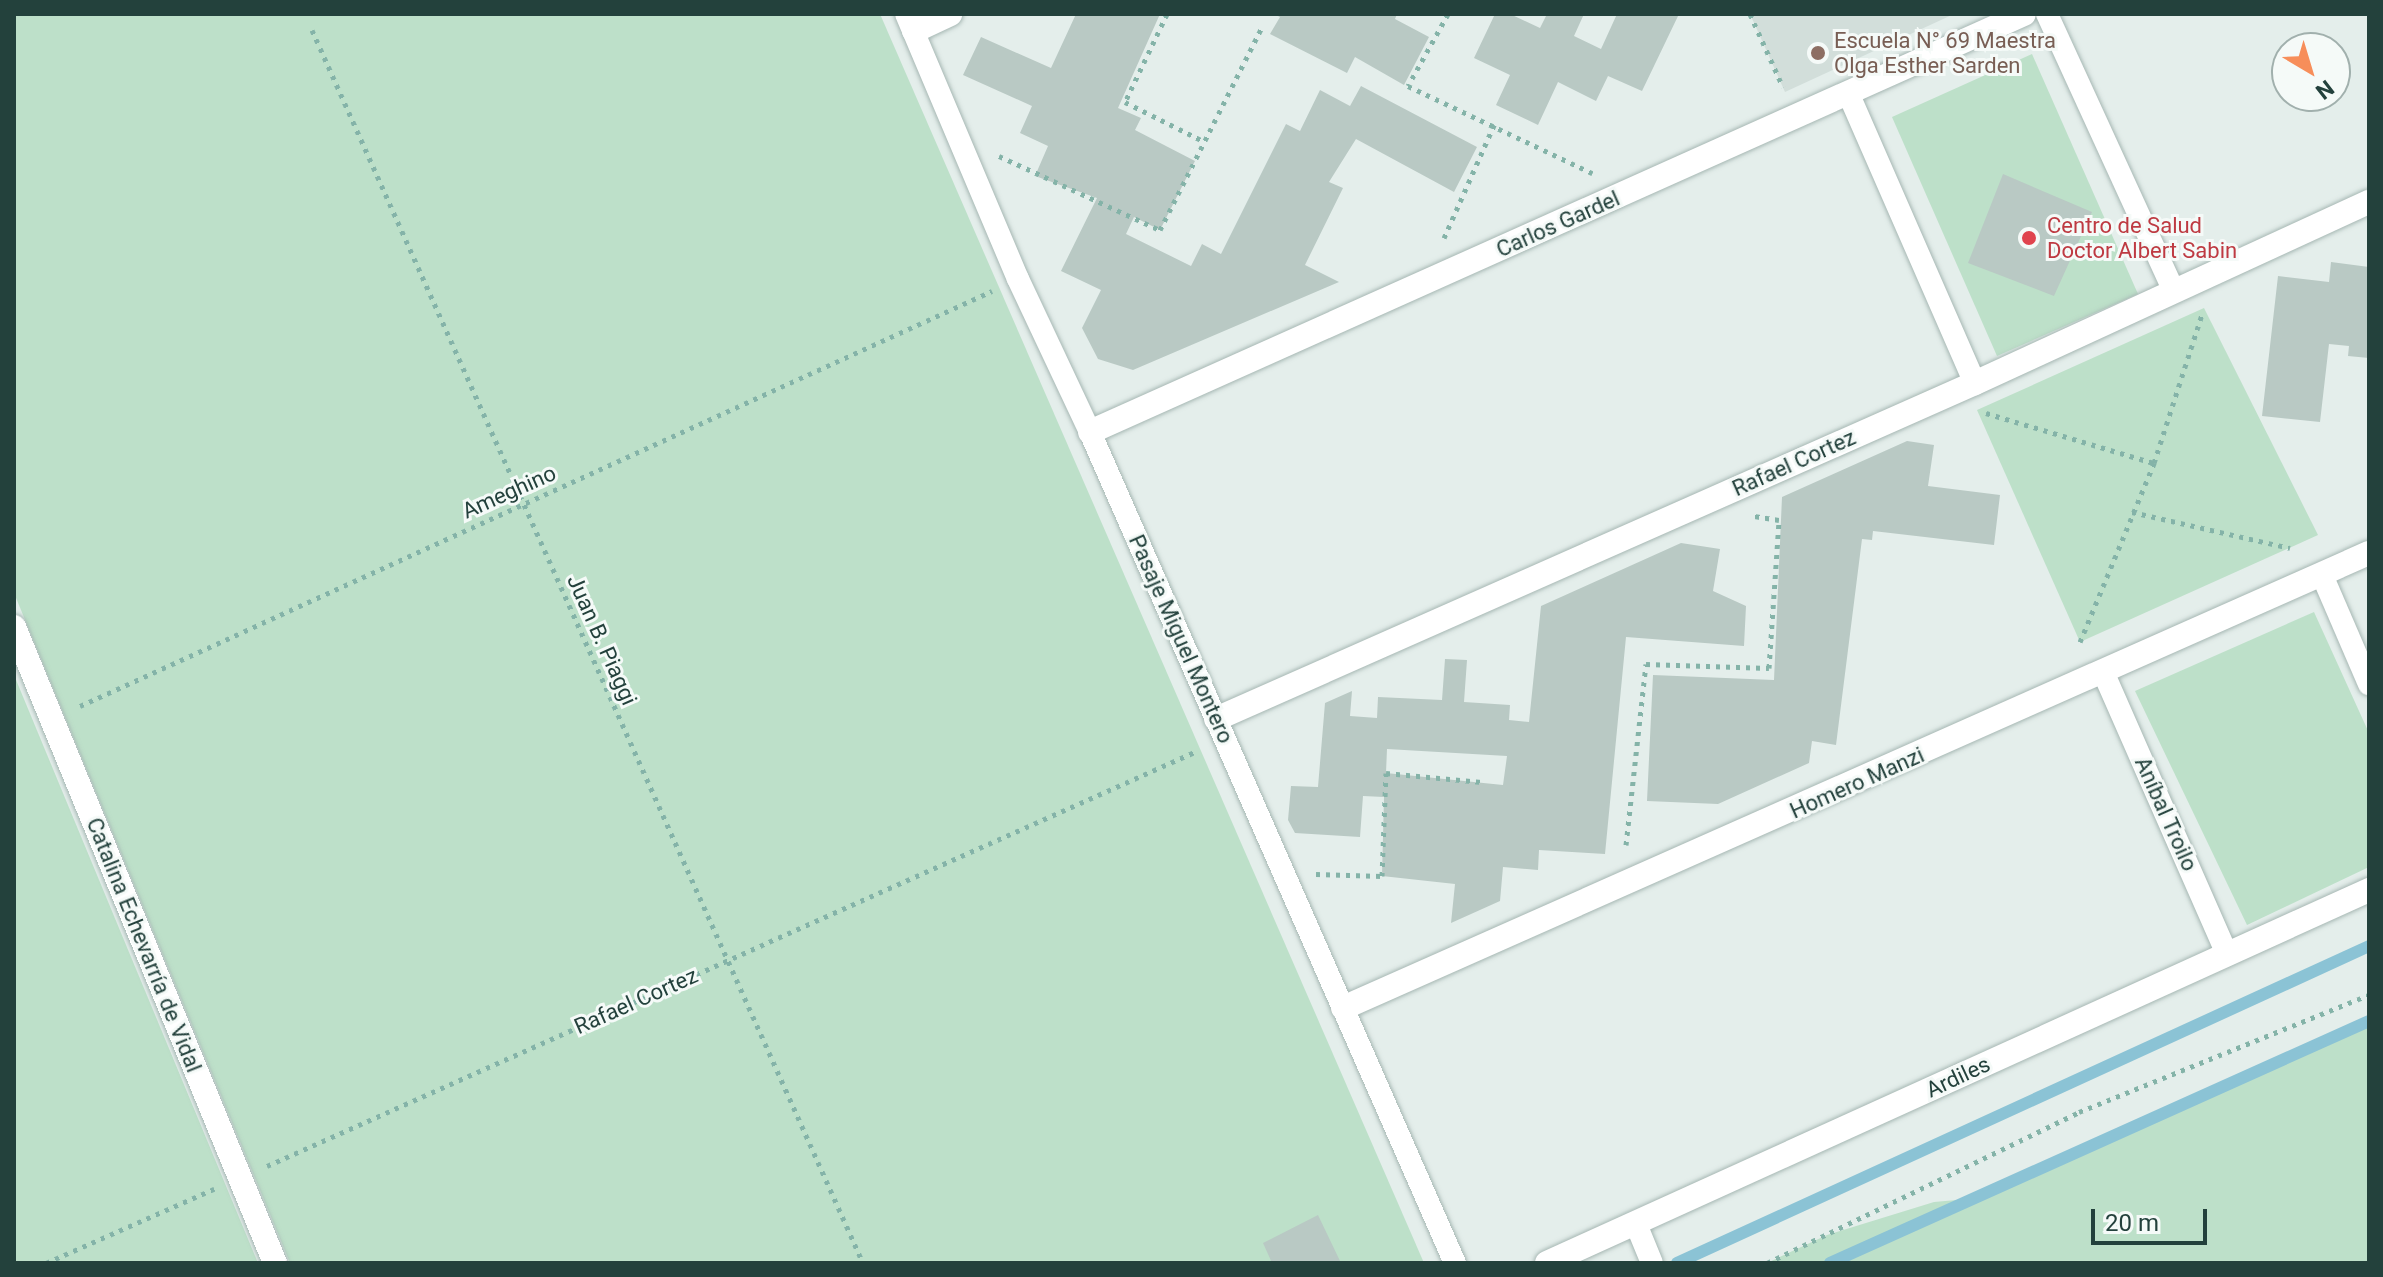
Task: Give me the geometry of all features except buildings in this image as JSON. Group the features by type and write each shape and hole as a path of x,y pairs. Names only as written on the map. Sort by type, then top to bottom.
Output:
{"street":[{"path":"910,22 950,14"},
{"name":"Carlos Gardel","path":"1090,432 1849,95 2024,14"},
{"name":"Rafael Cortez","path":"1220,729 2369,202"},
{"name":"Homero Manzi","path":"1343,1008 2104,674 2369,553"},
{"name":"Catalina Echevarría de Vidal","path":"14,627 275,1263"},
{"name":"Ardiles","path":"1547,1263 2369,890"}],"lane":[{"path":"2047,14 2174,291"},
{"name":"Pasaje Miguel Montero","path":"910,22 1018,279 1090,432 1455,1263"},
{"path":"1849,95 1975,383"},
{"path":"2322,575 2369,684"},
{"name":"Aníbal Troilo","path":"2104,674 2227,954"},
{"path":"1636,1224 1652,1263"}],"path":[{"path":"1167,14 1125,102 1205,142"},
{"path":"1448,14 1408,86 1596,175"},
{"path":"1750,14 1785,92"},
{"path":"995,154 1160,230 1261,29"},
{"name":"Juan B. Piaggi","path":"312,30 863,1263"},
{"path":"1443,242 1494,125"},
{"name":"Ameghino","path":"51,719 1018,279"},
{"path":"2080,642 2154,463 2204,308"},
{"path":"1977,410 2154,463"},
{"path":"2132,512 2290,548"},
{"path":"1626,845 1646,664 1769,668 1779,520 1745,514"},
{"name":"Rafael Cortez","path":"46,1263 728,960 1220,729"},
{"path":"1315,874 1382,876 1386,773 1482,782"},
{"path":"1767,1263 2079,1112 2369,995"}],"shaded area":[{"name":"Escuela N° 69 Maestra Olga Esther Sarden","path":"1750,14 1954,14 1785,92"}],"green space":[{"path":"14,14 880,14 1424,1263 290,1263 14,593"},
{"path":"2032,54 2138,294 1997,356 1892,117"},
{"path":"2204,308 2318,535 2080,642 1977,410"},
{"path":"2314,612 2369,733 2369,867 2247,925 2135,691"},
{"path":"14,675 258,1263 14,1263"},
{"path":"2369,1021 2369,1263 1767,1263 1827,1235 1934,1202 1968,1199"}],"waterway":[{"path":"1677,1263 2369,946"},
{"path":"1830,1263 2369,1021"}],"place":[{"name":"Escuela N° 69 Maestra Olga Esther Sarden","path":"1818,53"},
{"name":"Centro de Salud Doctor Albert Sabin","path":"2029,238"}]}
